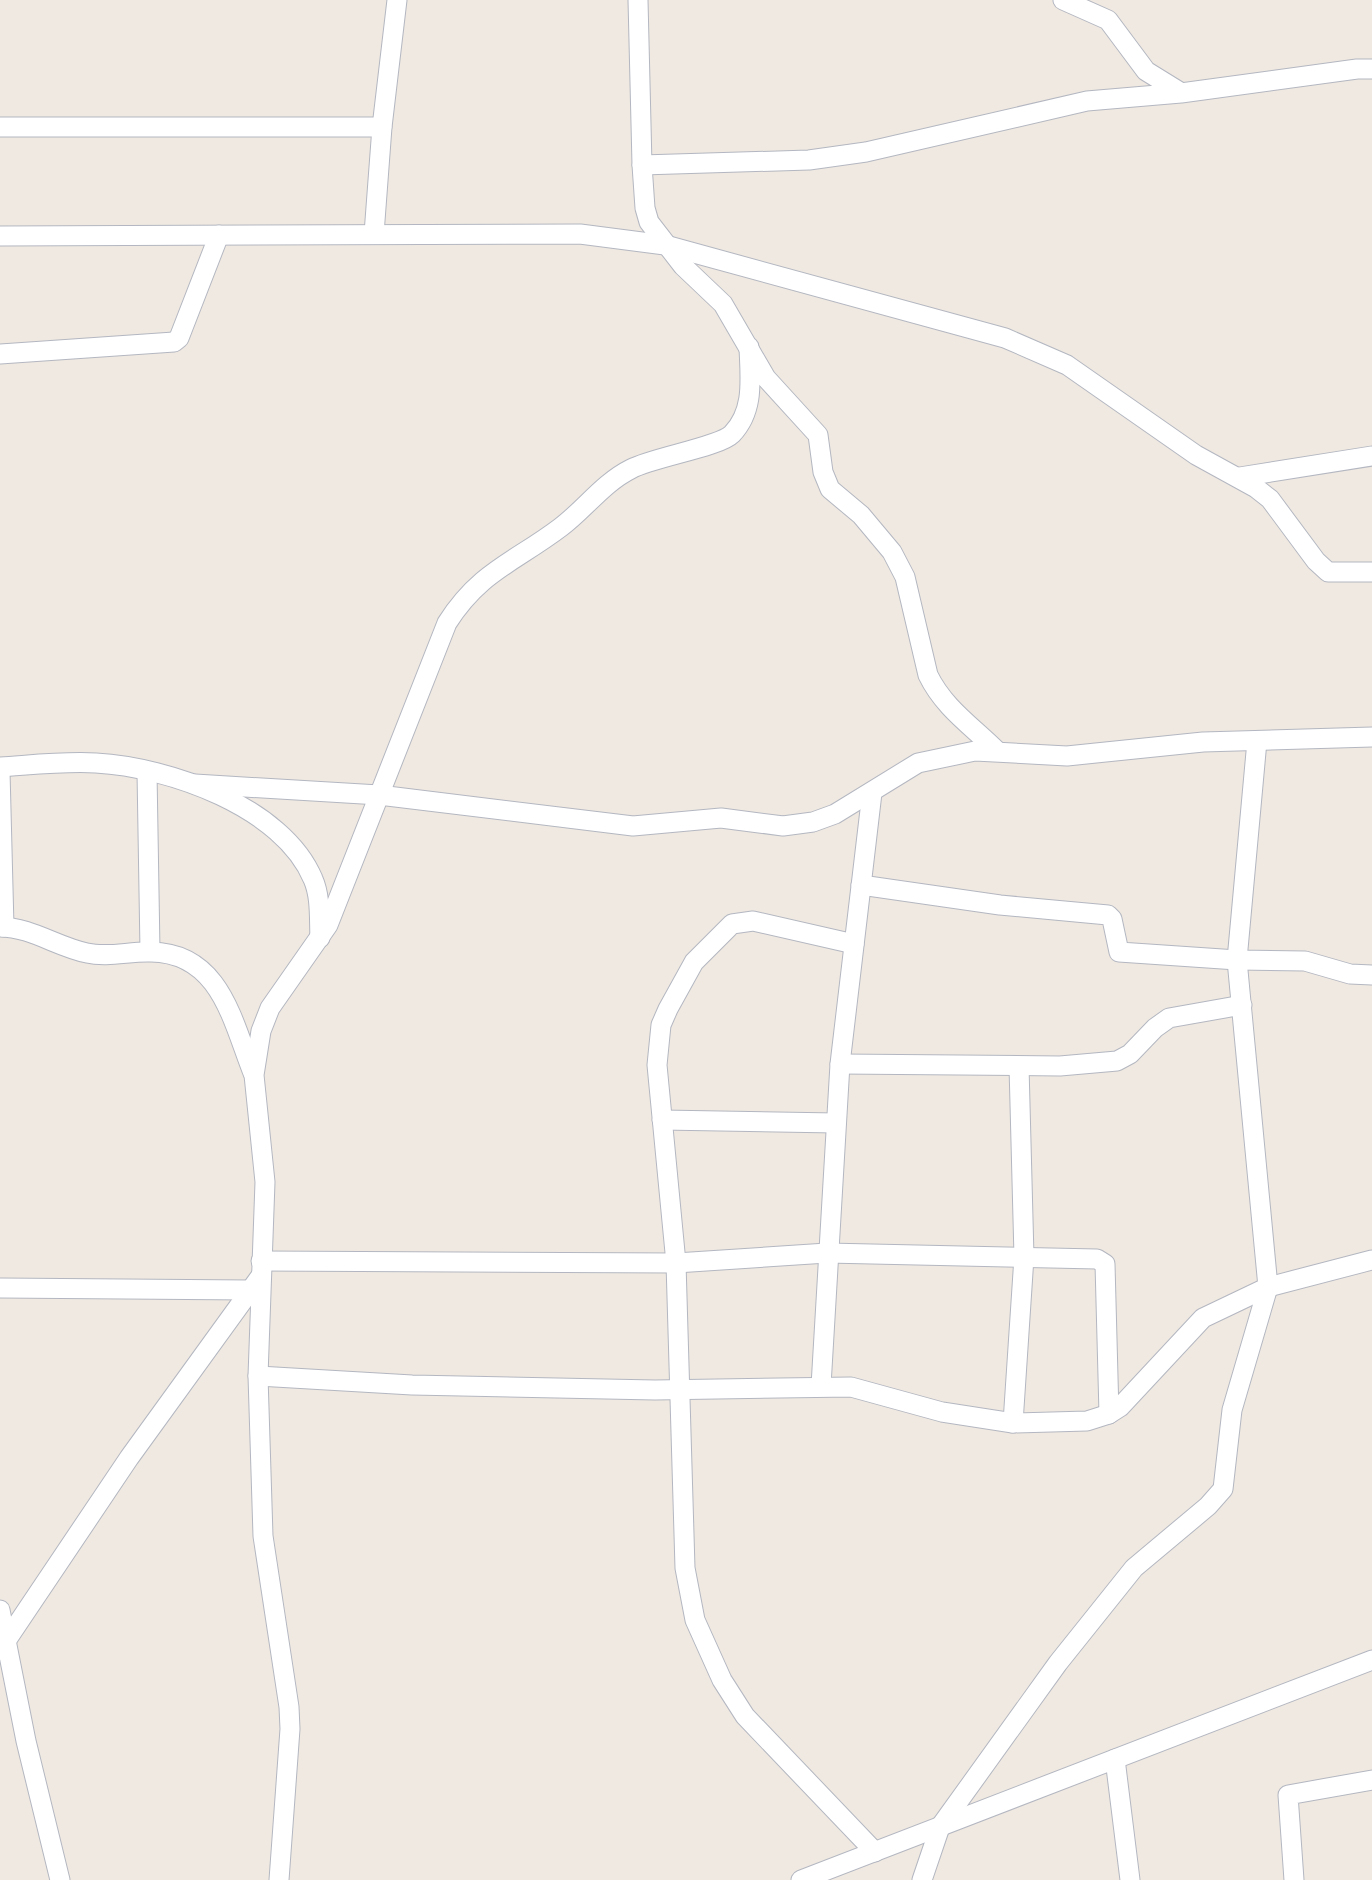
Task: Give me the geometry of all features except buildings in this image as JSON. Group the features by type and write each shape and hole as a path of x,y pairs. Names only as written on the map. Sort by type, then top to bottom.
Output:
{"street":[{"path":"374,233 382,127 397,0"},
{"path":"638,0 645,208 655,233 723,304 775,390 818,435 823,472 830,489 878,533 905,576 928,675 933,686 958,717 998,751"},
{"path":"1063,0 1109,10 1146,71 1181,93"},
{"path":"642,165 809,160 866,152 1087,101 1181,93 1372,69"},
{"path":"0,127 382,127"},
{"path":"0,236 546,232 665,245 1005,338 1038,350 1095,382 1196,455 1240,477 1270,499 1322,568 1336,573 1372,572"},
{"path":"0,354 174,342 179,338 219,235"},
{"path":"279,1880 289,1707 265,1561 256,1276 265,1182 254,1075 261,1031 270,1008 320,939 447,623 470,590 483,578 561,527 616,478 631,469 662,456 728,437 746,412 750,389 750,348"},
{"path":"1240,477 1372,456"},
{"path":"254,1075 221,992 210,976 179,955 150,951 115,955 88,954 22,929 2,927 0,769 96,762 195,784 379,795 633,826 721,818 783,826 813,822 835,814 918,763 975,751 1067,756 1203,742 1372,737"},
{"path":"922,1880 940,1827 1058,1663 1133,1568 1218,1497 1223,1489 1234,1401 1268,1287 1237,960 1257,741"},
{"path":"147,772 150,951"},
{"path":"195,784 258,818 282,835 300,856 313,880 317,895 320,939"},
{"path":"821,1387 840,1064 872,793"},
{"path":"861,885 1000,905 1108,915 1112,919 1119,952 1237,960 1305,961 1350,974 1372,975"},
{"path":"854,944 753,920 732,924 694,962 661,1025 657,1065 676,1263 685,1568 695,1620 722,1680 744,1716 875,1852"},
{"path":"840,1064 1019,1066 1117,1061 1130,1054 1154,1028 1170,1017 1242,1005"},
{"path":"1013,1423 1024,1257 1019,1066"},
{"path":"662,1120 836,1124"},
{"path":"0,1287 676,1263 827,1253 1091,1258 1104,1262 1109,1414"},
{"path":"258,1376 412,1385 678,1389 821,1387 871,1390 942,1412 1013,1423 1087,1421 1109,1414 1147,1381 1203,1318 1268,1287 1372,1260"},
{"path":"3,1646 129,1458 256,1276"},
{"path":"0,1610 3,1646 61,1880"},
{"path":"801,1880 1372,1660"},
{"path":"1115,1759 1130,1880"},
{"path":"1294,1880 1288,1795 1372,1780"}]}
